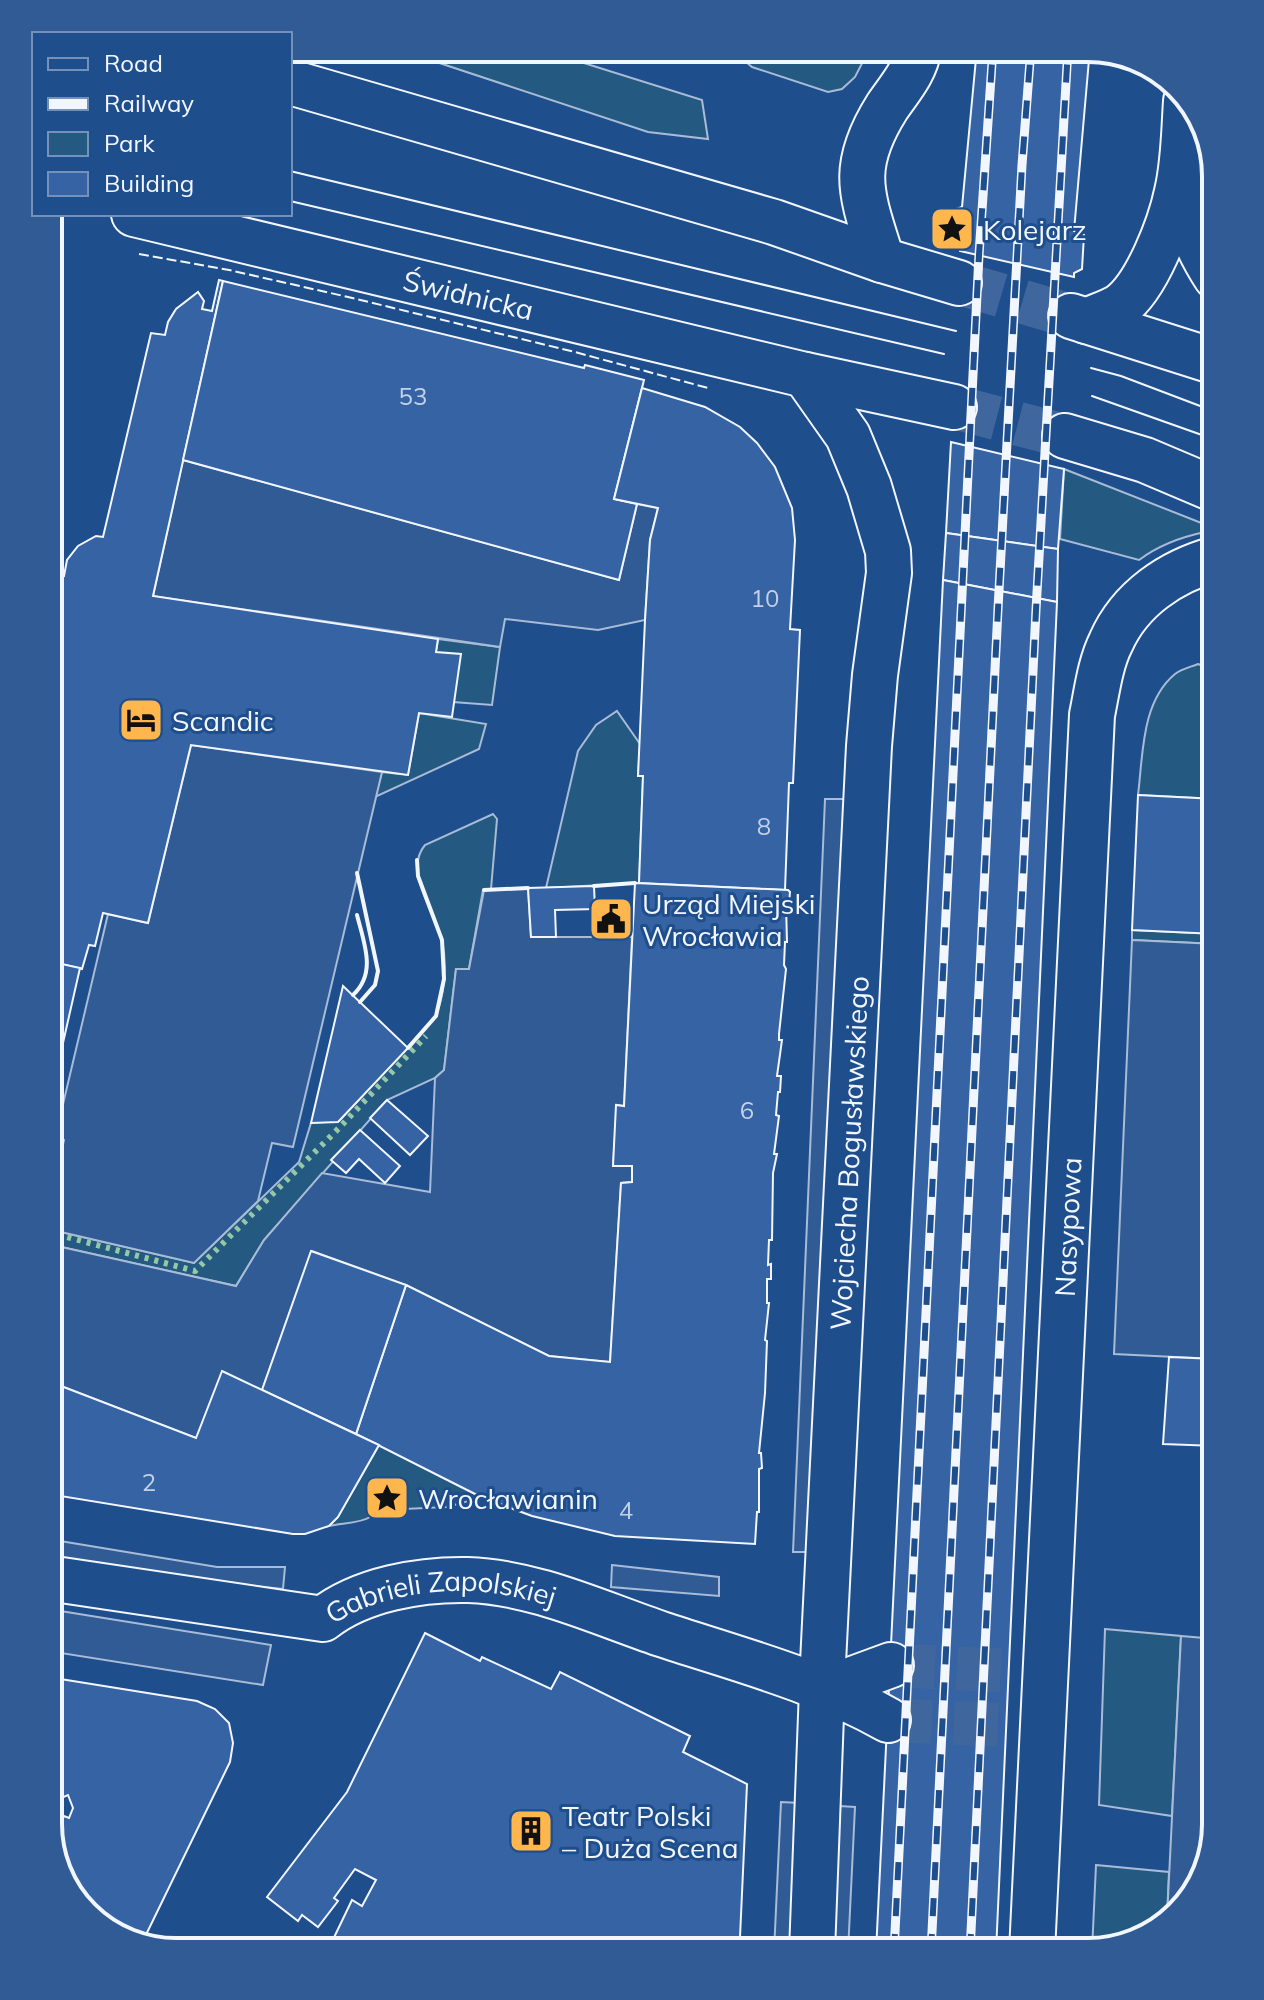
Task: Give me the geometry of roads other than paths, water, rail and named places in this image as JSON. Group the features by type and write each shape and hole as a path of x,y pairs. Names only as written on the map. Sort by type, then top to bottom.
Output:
{"street":[{"path":"882,260 867,209 861,174 863,153 873,130 917,62"},
{"path":"292,83 774,222 959,283"},
{"path":"1185,116 1178,192 1148,268 1132,295 1118,307 1078,319 1202,358"},
{"path":"1178,192 1188,226 1202,256"},
{"name":"Świdnicka","path":"142,216 805,375 954,407"},
{"name":"Wojciecha Bogusławskiego","path":"805,375 848,436 886,541 889,573 869,746 813,1938"},
{"path":"1065,436 1145,460 1202,484"},
{"name":"Nasypowa","path":"1032,1938 1024,1726 1026,1671 1092,715 1110,643 1123,619 1145,596 1175,575 1202,564"},
{"name":"Gabrieli Zapolskiej","path":"62,1580 323,1619 336,1609 368,1595 417,1584 467,1580 517,1585 823,1690 855,1702 888,1720"},
{"path":"823,1690 891,1665"}],"tunnel":[{"path":"959,283 1071,316"},
{"path":"954,407 1065,436"},
{"path":"891,1665 1009,1671"},
{"path":"888,1720 1006,1725"}],"tram line":[{"path":"292,171 956,331"},
{"path":"292,201 944,354"},
{"path":"1091,368 1202,407"},
{"path":"1092,396 1202,435"}],"railway":[{"path":"895,1938 979,255 992,62"},
{"path":"932,1938 998,609 1030,62"},
{"path":"971,1938 1036,610 1067,62"}],"place":[{"name":"Kolejarz","path":"952,229"},
{"name":"Scandic","path":"141,720"},
{"name":"Urząd Miejski Wrocławia","path":"611,919"},
{"name":"Wrocławianin","path":"387,1498"},
{"name":"Teatr Polski – Duża Scena","path":"531,1831"}]}
